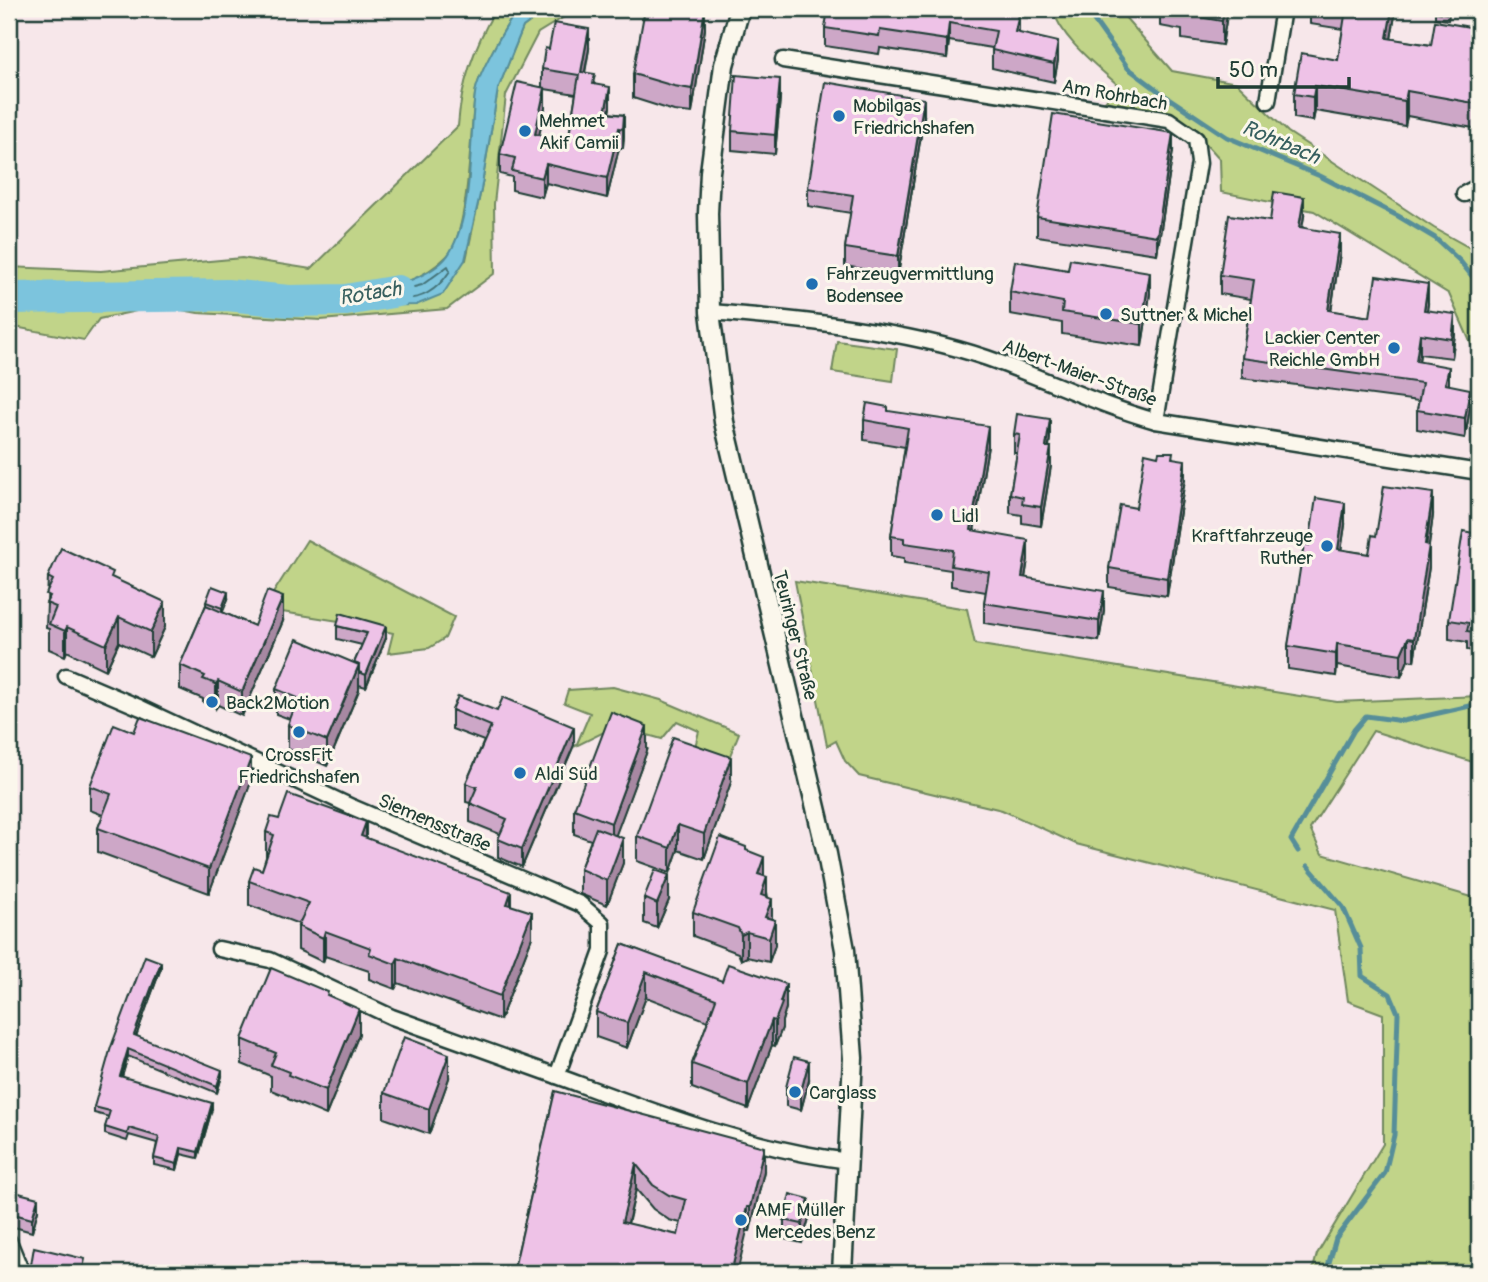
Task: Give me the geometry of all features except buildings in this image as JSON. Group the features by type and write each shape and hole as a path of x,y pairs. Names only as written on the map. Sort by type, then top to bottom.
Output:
{"street":[{"name":"Teuringer Straße","path":"740,9 724,65 710,172 710,312 724,422 827,854 845,950 853,1058 842,1273"},
{"path":"1268,101 1283,9"},
{"name":"Am Rohrbach","path":"783,60 1169,120 1196,139 1199,163 1157,421"},
{"path":"1465,194 1479,186"},
{"name":"Albert-Maier-Straße","path":"710,312 828,325 914,339 986,358 1115,410 1157,421 1479,472"},
{"name":"Siemensstraße","path":"66,676 141,708 352,807 580,905 601,923 602,951 557,1076"},
{"path":"219,949 270,960 392,1017 701,1128 789,1151 849,1161"},
{"path":"9,1241 22,1273"}],"green space":[{"path":"496,9 519,9 493,50 477,86 465,204 455,244 437,265 416,278 355,295 357,306 466,260 498,89 523,27 547,9 600,9 569,14 538,33 506,95 494,204 495,273 447,309 321,320 198,313 160,306 99,319 84,340 9,326 9,267 101,271 242,258 311,269 458,126 470,65"},
{"path":"1053,9 1118,9 1172,71 1237,83 1288,132 1434,228 1477,252 1479,362 1449,294 1314,211 1221,192 1220,159 1191,127 1173,115 1103,103 1119,86 1071,41"},
{"path":"837,341 897,349 893,381 832,372"},
{"path":"307,540 454,617 445,638 429,648 388,653 393,633 345,622 263,609"},
{"path":"795,581 967,609 975,644 1337,702 1479,696 1479,764 1373,731 1310,829 1322,854 1479,899 1479,1273 1312,1273 1317,1254 1383,1144 1383,1014 1348,1001 1335,910 1076,844 1002,810 859,776 845,761 836,741 827,746"},
{"path":"613,687 661,700 739,733 729,758 693,755 699,731 677,721 662,739 616,726 576,746 590,713 564,703 568,690"}],"water":[{"path":"519,9 547,9 523,27 498,89 481,190 465,260 443,294 416,305 357,306 354,295 393,286 420,276 443,261 450,252 458,235 467,196 477,86 493,50"}],"waterway":[{"name":"Rohrbach","path":"1086,9 1128,68 1164,95 1227,137 1320,176 1435,238 1460,261 1479,285"},
{"name":"Rotach","path":"9,298 227,295 289,301 346,300 398,291"},
{"path":"1298,851 1291,840 1354,730 1366,716 1403,721 1479,704"},
{"path":"1308,866 1343,907 1361,948 1362,976 1390,994 1398,1013 1394,1135 1385,1173 1336,1238 1326,1273"}],"place":[{"name":"Mobilgas Friedrichshafen","path":"839,116"},
{"name":"Mehmet Akif Camii","path":"525,131"},
{"name":"Fahrzeugvermittlung Bodensee","path":"812,284"},
{"name":"Suttner & Michel","path":"1106,314"},
{"name":"Lackier Center Reichle GmbH","path":"1394,348"},
{"name":"Lidl","path":"937,515"},
{"name":"Kraftfahrzeuge Ruther","path":"1327,546"},
{"name":"Back2Motion","path":"212,702"},
{"name":"CrossFit Friedrichshafen","path":"299,732"},
{"name":"Aldi Süd","path":"520,773"},
{"name":"Carglass","path":"795,1092"},
{"name":"AMF Müller Mercedes Benz","path":"741,1220"}]}
